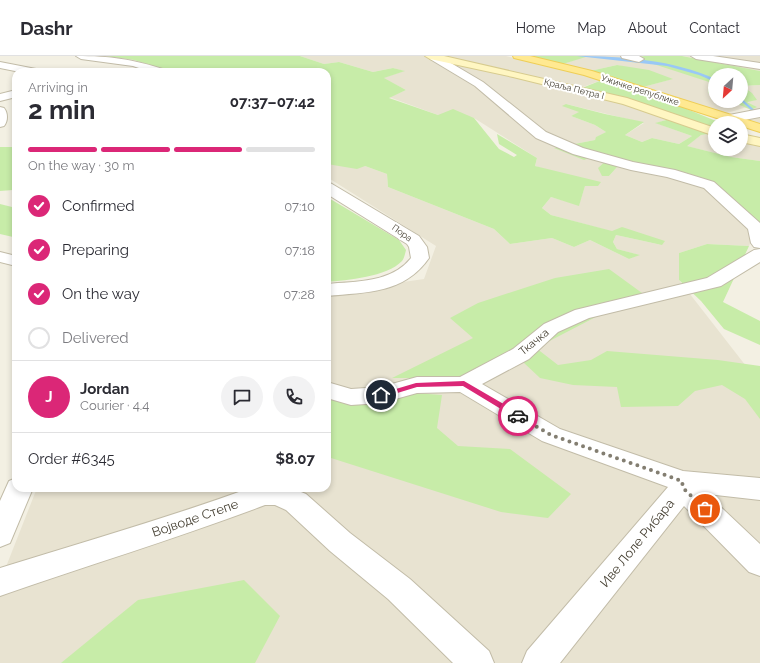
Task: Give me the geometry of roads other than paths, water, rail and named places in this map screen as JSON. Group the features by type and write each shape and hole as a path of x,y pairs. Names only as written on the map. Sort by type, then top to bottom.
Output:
{"main road":[{"name":"Ужичке републике","path":"518,56 602,78 719,116"},
{"name":"Краља Петра I","path":"432,57 513,74 627,102 708,130"},
{"name":"Ужичке републике","path":"748,125 760,128"},
{"path":"748,139 760,142"}],"street":[{"path":"81,56 134,63 150,68"},
{"path":"626,56 639,59"},
{"path":"696,56 760,66"},
{"path":"751,56 760,61"},
{"path":"432,57 457,70 484,88 541,135 578,151 631,166 670,173 709,185 756,228 760,243"},
{"path":"0,65 15,68"},
{"path":"0,98 12,94"},
{"path":"0,111 0,123"},
{"path":"742,116 756,113"},
{"name":"Пора","path":"331,189 413,240 418,247 420,258 408,273 385,282 331,289"},
{"name":"Ткачка","path":"331,391 351,397 381,395 416,385 464,384 521,354 551,328 582,314 714,282 760,254"},
{"path":"0,256 12,260"},
{"path":"464,384 551,435 682,484 760,489"},
{"path":"682,484 760,562"},
{"name":"Иве Лоле Рибара","path":"539,663 682,484"},
{"path":"0,535 17,492"},
{"name":"Војводе Степе","path":"0,582 120,542 188,522 264,494 278,494 296,502 340,542 399,589 477,663"}],"waterway":[{"path":"579,56 631,60 667,65 684,69 708,78"},
{"path":"748,106 760,117"}]}
